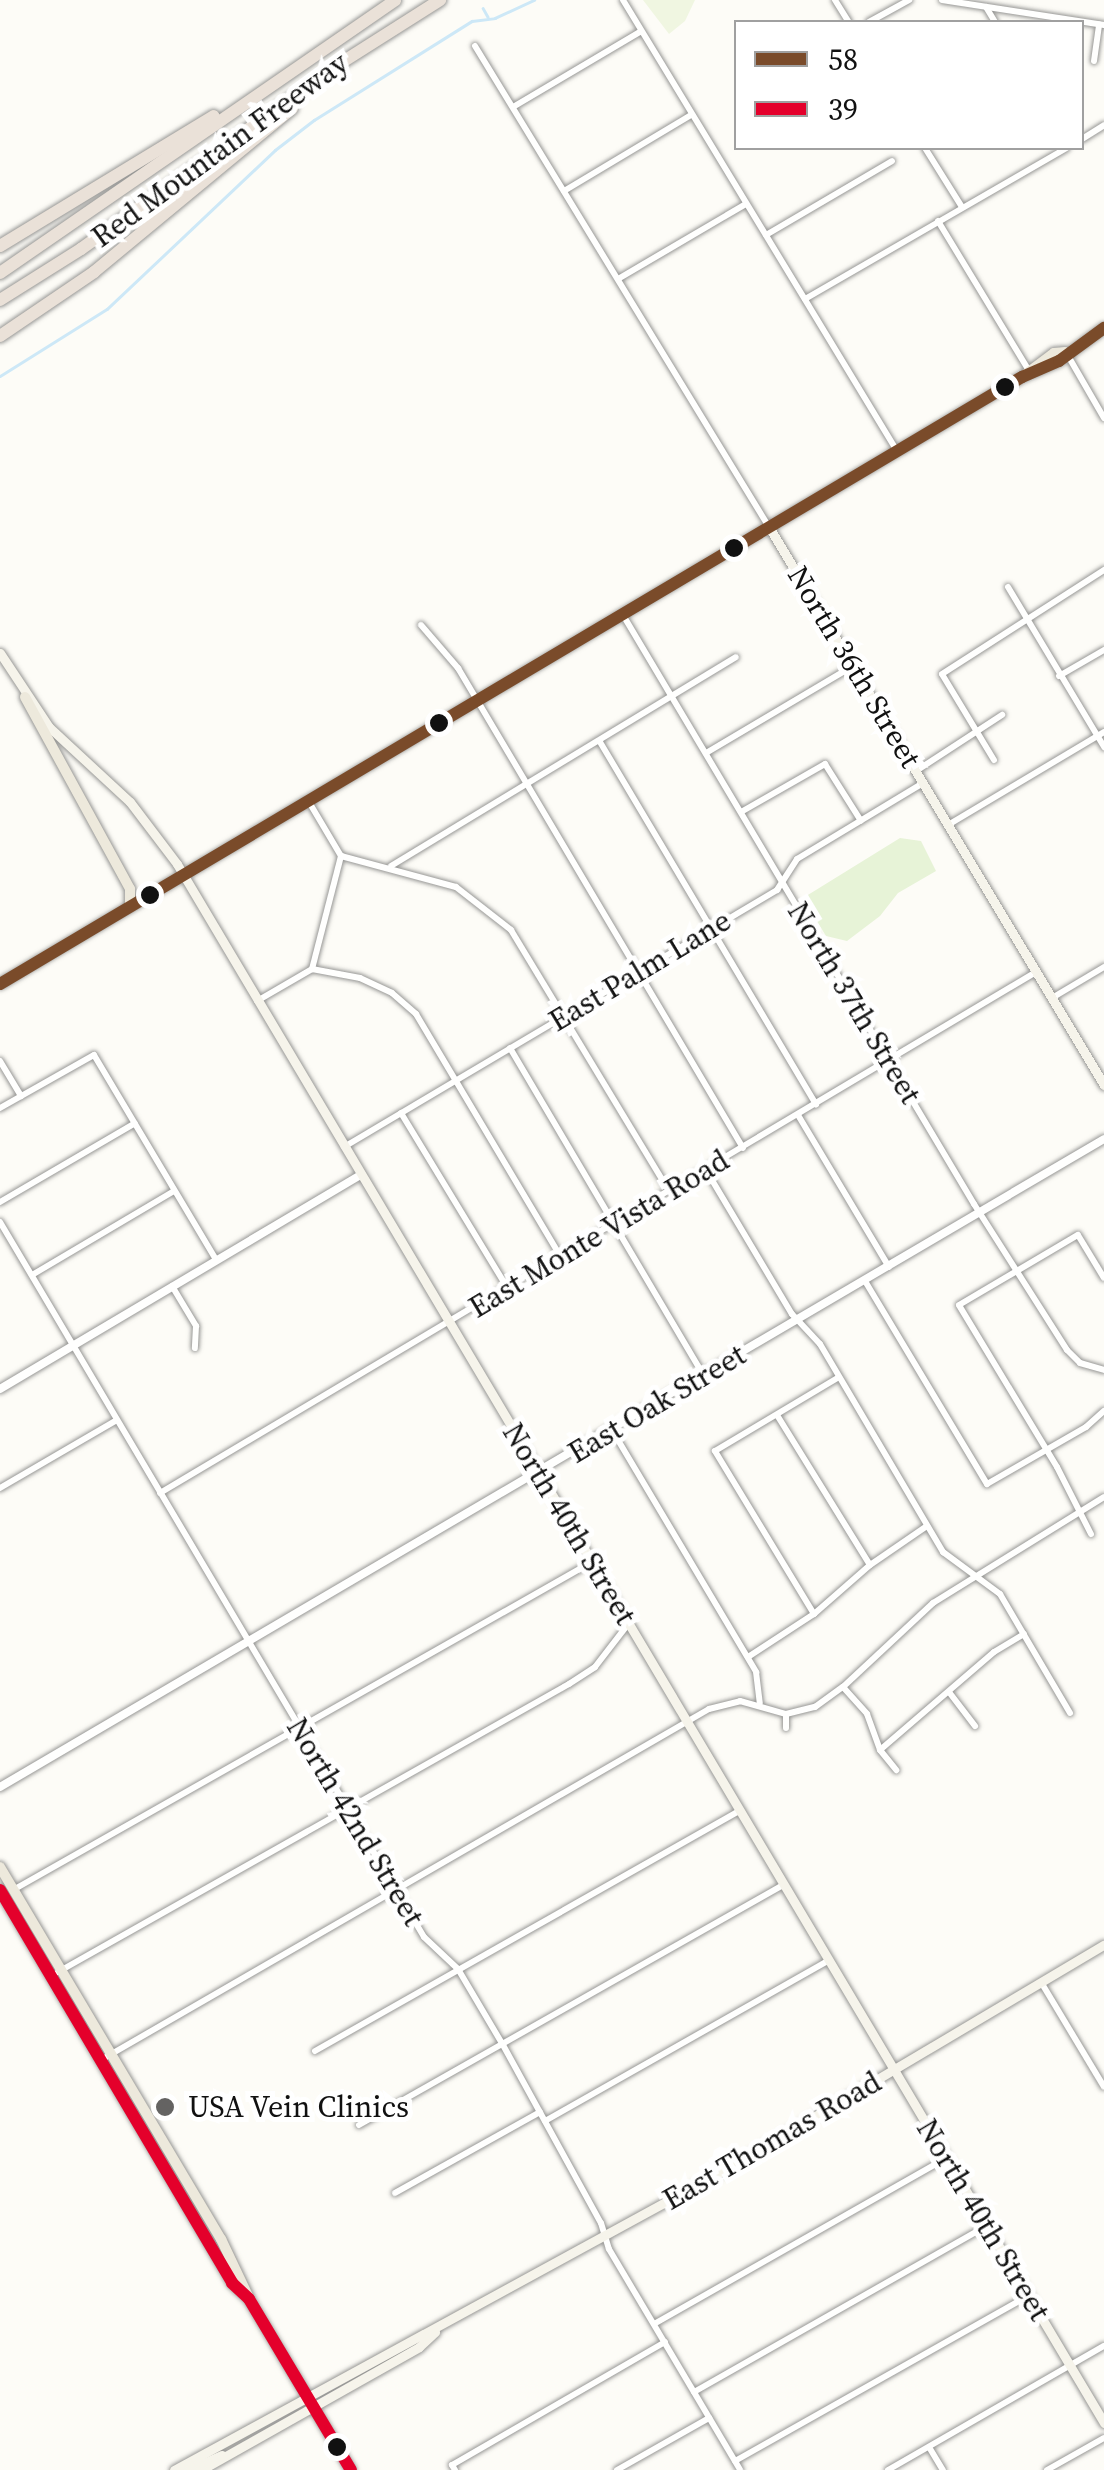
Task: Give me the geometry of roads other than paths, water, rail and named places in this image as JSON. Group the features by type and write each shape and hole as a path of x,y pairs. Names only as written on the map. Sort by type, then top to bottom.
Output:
{"highway":[{"name":"Red Mountain Freeway","path":"0,273 394,0"},
{"name":"Red Mountain Freeway","path":"0,300 99,236 362,48 440,0"},
{"path":"0,336 109,260 362,48"},
{"path":"0,246 260,92"}],"main road":[{"path":"2,978 183,876 1104,328"},
{"name":"North 36th Street","path":"769,527 1104,1085"},
{"name":"North 40th Street","path":"0,652 25,697 64,743 130,802 183,876 1104,2422"},
{"path":"25,697 130,889 130,906"},
{"path":"0,1867 6,1892 242,2277 250,2299 352,2470"},
{"name":"East Thomas Road","path":"174,2470 419,2347 437,2330 605,2237 1104,1945"},
{"name":"East Thomas Road","path":"201,2470 310,2401"},
{"path":"188,2470 212,2457 232,2453"}],"street":[{"path":"622,0 897,452"},
{"path":"873,20 909,0"},
{"path":"942,0 1071,20"},
{"path":"985,6 994,20"},
{"path":"1094,60 1102,25"},
{"path":"514,107 640,32"},
{"name":"North 36th Street","path":"476,46 769,527"},
{"path":"564,190 691,115"},
{"path":"929,150 962,206"},
{"path":"805,299 1063,150"},
{"path":"766,235 892,160"},
{"path":"618,280 746,204"},
{"path":"938,221 1028,374"},
{"path":"1065,352 1104,418"},
{"path":"994,760 942,674 1104,570"},
{"path":"1008,587 1059,676 1101,734 1104,747"},
{"name":"North 37th Street","path":"622,615 980,1212 1072,1358 1104,1370"},
{"path":"421,625 450,656 743,1148"},
{"path":"1059,676 1104,650"},
{"path":"390,867 736,657"},
{"path":"706,753 852,666"},
{"path":"916,771 1002,716"},
{"path":"948,825 1101,734"},
{"path":"600,742 816,1104"},
{"path":"741,812 825,764 861,821"},
{"name":"East Palm Lane","path":"343,1147 784,884 796,860 923,783"},
{"path":"308,801 341,856 312,969"},
{"path":"341,856 456,887 493,912 516,936 669,1191"},
{"path":"1052,998 1104,967"},
{"path":"257,1001 312,969 360,978 405,1002 560,1256"},
{"name":"East Monte Vista Road","path":"160,1494 1036,972"},
{"path":"510,1048 704,1376"},
{"path":"0,1108 94,1056 216,1260"},
{"path":"0,1061 21,1096"},
{"path":"402,1113 507,1287"},
{"path":"798,1115 889,1267"},
{"path":"0,1202 135,1123"},
{"name":"East Oak Street","path":"0,1787 1104,1138"},
{"path":"706,1170 798,1320 820,1344 948,1558 1000,1594 1070,1712"},
{"path":"0,1388 360,1174"},
{"path":"32,1275 174,1191"},
{"name":"North 42nd Street","path":"0,1222 395,1889 432,1948 458,1969 540,2112 605,2237 740,2470"},
{"path":"1091,1534 1047,1450 959,1306 1078,1234 1104,1278"},
{"path":"865,1281 987,1484 1104,1411"},
{"path":"172,1286 196,1326 195,1348"},
{"path":"814,1614 715,1452 839,1377"},
{"path":"777,1414 870,1565"},
{"path":"0,1488 117,1420"},
{"path":"612,1430 748,1657 760,1680 760,1703"},
{"path":"106,2057 688,1721 727,1702 760,1703 786,1714 815,1707 843,1687 933,1603 974,1574 1104,1497"},
{"path":"748,1657 814,1614 870,1565 927,1526"},
{"path":"6,1892 592,1562"},
{"path":"57,1973 594,1667 629,1623"},
{"path":"880,1750 994,1652 1024,1634"},
{"path":"843,1687 867,1714 880,1750 896,1770"},
{"path":"950,1692 975,1726"},
{"path":"786,1714 786,1728"},
{"path":"315,2051 740,1811"},
{"path":"359,2125 785,1884"},
{"path":"545,2122 830,1960"},
{"path":"1041,1982 1104,2087"},
{"path":"395,2193 540,2112"},
{"path":"654,2324 946,2158"},
{"path":"694,2392 986,2226"},
{"path":"735,2462 1028,2296"},
{"path":"454,2467 665,2342"},
{"path":"888,2470 1104,2346"},
{"path":"617,2470 709,2418"},
{"path":"1047,2470 1104,2438"},
{"path":"929,2447 942,2470"}],"waterway":[{"path":"0,376 107,309 275,150 314,120 472,21 495,18 534,0"},
{"path":"483,8 488,17"}],"place":[{"name":"USA Vein Clinics","path":"165,2107"}]}
